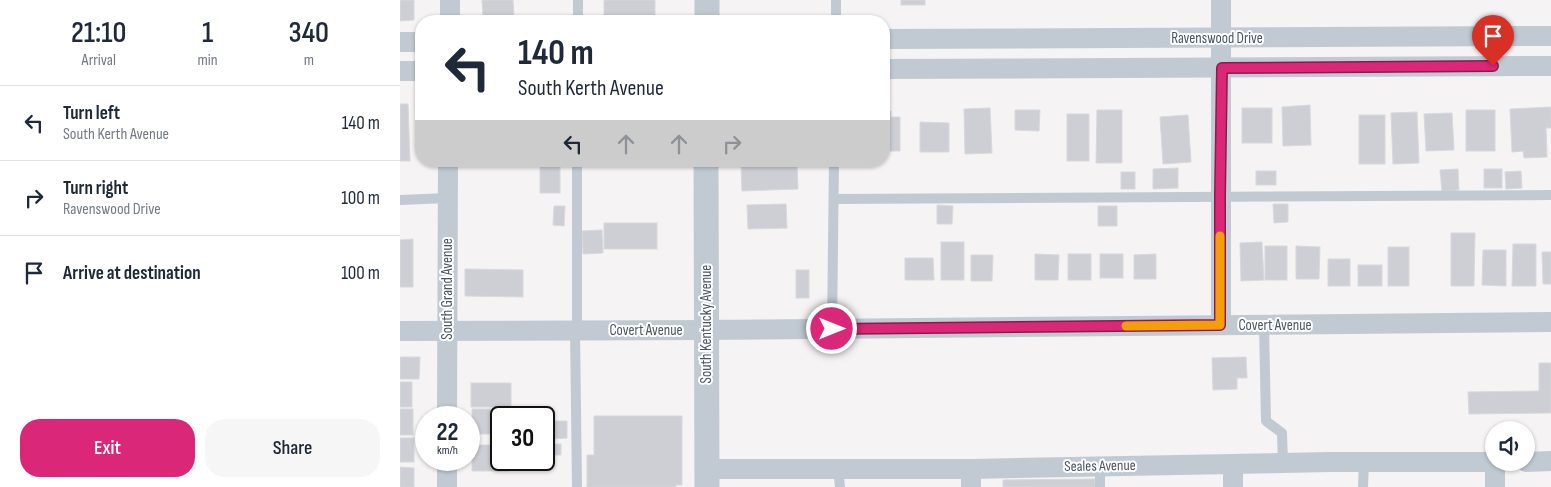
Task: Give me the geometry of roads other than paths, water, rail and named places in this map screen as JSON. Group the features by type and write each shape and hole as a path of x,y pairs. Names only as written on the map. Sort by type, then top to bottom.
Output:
{"street":[{"path":"450,0 450,15"},
{"path":"707,0 707,15"},
{"path":"1220,325 1221,0"},
{"name":"Ravenswood Drive","path":"890,39 1551,36"},
{"path":"400,42 415,42"},
{"name":"Ravenswood Drive","path":"890,69 1551,66"},
{"path":"400,71 415,71"},
{"name":"South Grand Avenue","path":"447,406 448,167"},
{"name":"South Kentucky Avenue","path":"706,167 707,478"},
{"name":"Covert Avenue","path":"400,331 1551,322"},
{"path":"1535,462 1551,461"},
{"name":"Seales Avenue","path":"707,478 971,478 1100,466 1485,462"},
{"path":"1233,465 1233,487"},
{"path":"447,471 447,487"},
{"path":"1495,471 1495,487"}],"lane":[{"path":"578,0 578,15"},
{"path":"836,0 836,15"},
{"path":"577,167 577,487"},
{"path":"832,329 834,167"},
{"path":"834,199 1551,195"},
{"path":"400,200 448,198"},
{"path":"1264,325 1266,421 1282,433 1283,464"},
{"path":"1363,487 1364,462"},
{"path":"1100,466 1100,487"}]}
